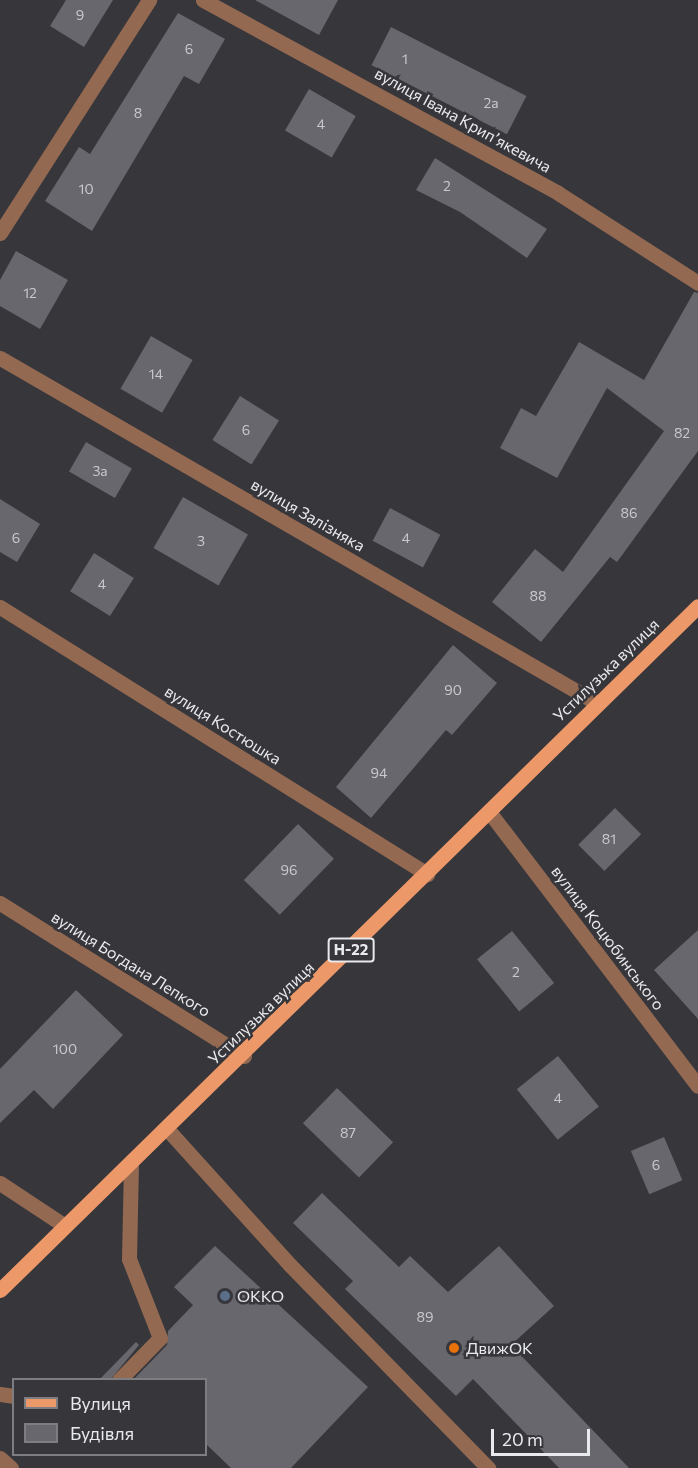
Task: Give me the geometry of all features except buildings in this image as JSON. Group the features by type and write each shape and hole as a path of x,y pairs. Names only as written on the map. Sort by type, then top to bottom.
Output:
{"main road":[{"name":"Устилузька вулиця","path":"0,1290 244,1056 490,813 597,703 698,606"}],"street":[{"path":"0,233 149,0"},
{"name":"вулиця Івана Крипʼякевича","path":"203,0 558,193 698,284"},
{"name":"вулиця Залізняка","path":"0,358 597,703"},
{"name":"вулиця Костюшка","path":"0,607 427,874"},
{"name":"вулиця Коцюбинського","path":"490,813 698,1086"},
{"name":"вулиця Богдана Лепкого","path":"0,903 244,1056"},
{"path":"168,1130 290,1265 488,1468"},
{"path":"121,1378 160,1338 129,1259 130,1166"},
{"path":"0,1183 65,1226"},
{"path":"0,1458 11,1468"}],"place":[{"name":"ОККО","path":"225,1296"},
{"name":"ДвижОК","path":"454,1348"}]}
